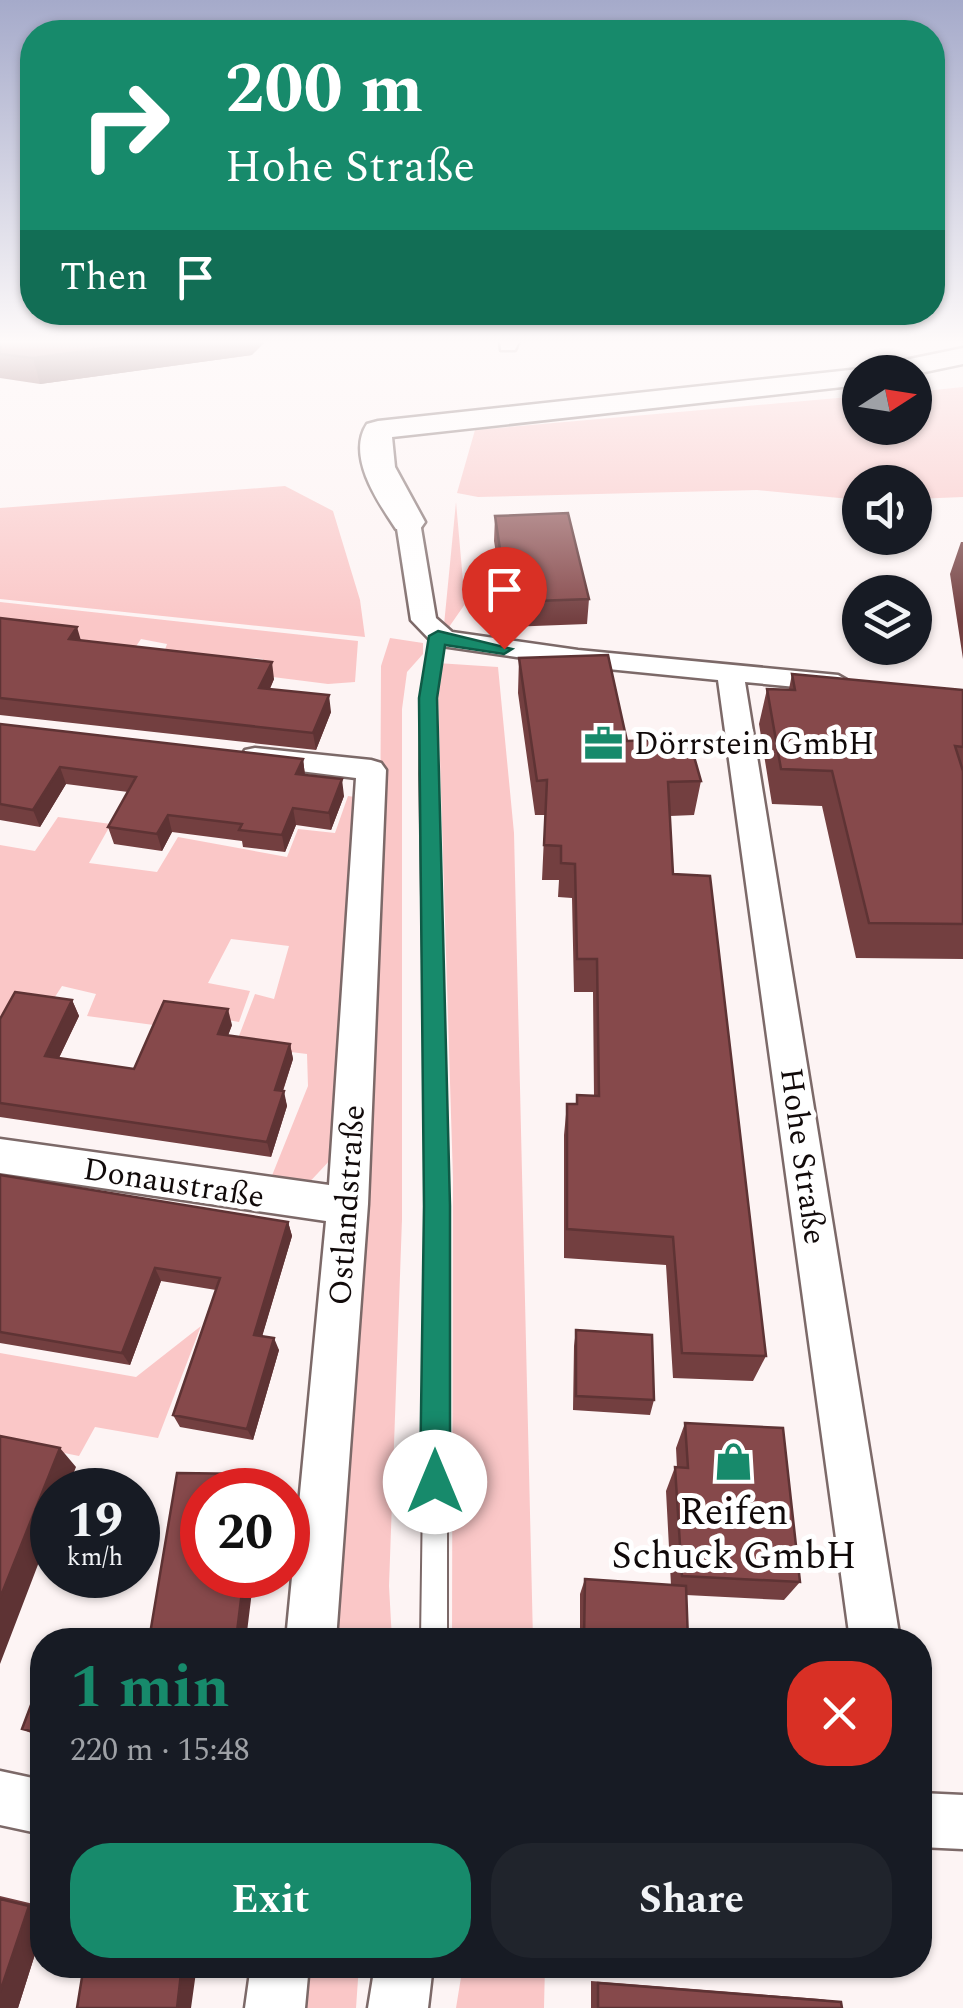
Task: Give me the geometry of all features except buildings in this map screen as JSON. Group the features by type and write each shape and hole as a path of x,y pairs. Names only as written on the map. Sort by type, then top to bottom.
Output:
{"main road":[{"path":"387,435 373,450 376,464 408,522"}],"street":[{"path":"408,522 424,620 438,636 467,645 858,685"},
{"name":"Hohe Straße","path":"730,672 873,1628"},
{"name":"Ostlandstraße","path":"234,754 371,770 348,1204 312,1628"},
{"name":"Donaustraße","path":"0,1156 308,1202 348,1204"},
{"path":"0,1798 30,1804"},
{"path":"932,1821 963,1822"},
{"path":"275,2008 278,1978"},
{"path":"398,2008 402,1978"}],"lane":[{"path":"434,1628 437,1206 427,774 428,698 438,636"}],"shaded area":[{"path":"474,435 842,435 842,445 932,445 932,435 963,435 963,497 932,498 932,465 842,465 842,498 757,490 478,497 457,493"},
{"path":"285,486 333,511 360,600 365,637 0,599 0,508"},
{"path":"456,502 465,604 449,627 444,625"},
{"path":"0,602 358,641 355,682 328,684 257,675 263,659 235,657 228,669 161,661 167,644 141,639 124,664 0,631"},
{"path":"390,638 423,643 423,654 407,672 402,709 402,1219 389,1586 391,1628 339,1628 358,1161 372,1160 381,666"},
{"path":"437,663 498,667 514,833 533,1628 452,1628 453,1179"},
{"path":"348,796 355,797 332,1158 304,1188 269,1183 308,1086 307,1054 249,1047 221,1083 255,994 274,999 289,946 231,939 208,983 250,991 239,1022 166,1009 161,1026 87,1016 96,994 62,986 51,1003 0,1020 0,845 35,851 58,817 111,824 89,863 157,872 178,837 287,857 298,829 335,833"},
{"path":"201,1326 158,1438 95,1427 79,1456 0,1440 0,1353 136,1377"},
{"path":"301,1978 358,1978 356,2008 298,2008"},
{"path":"461,1978 545,1978 544,2008 456,2008"}],"place":[{"name":"Dörrstein GmbH","path":"604,743"},
{"name":"Reifen Schuck GmbH","path":"734,1462"}],"route":[{"path":"435,1482 437,1206 428,698 432,654 438,636 458,644 504,649"}]}
